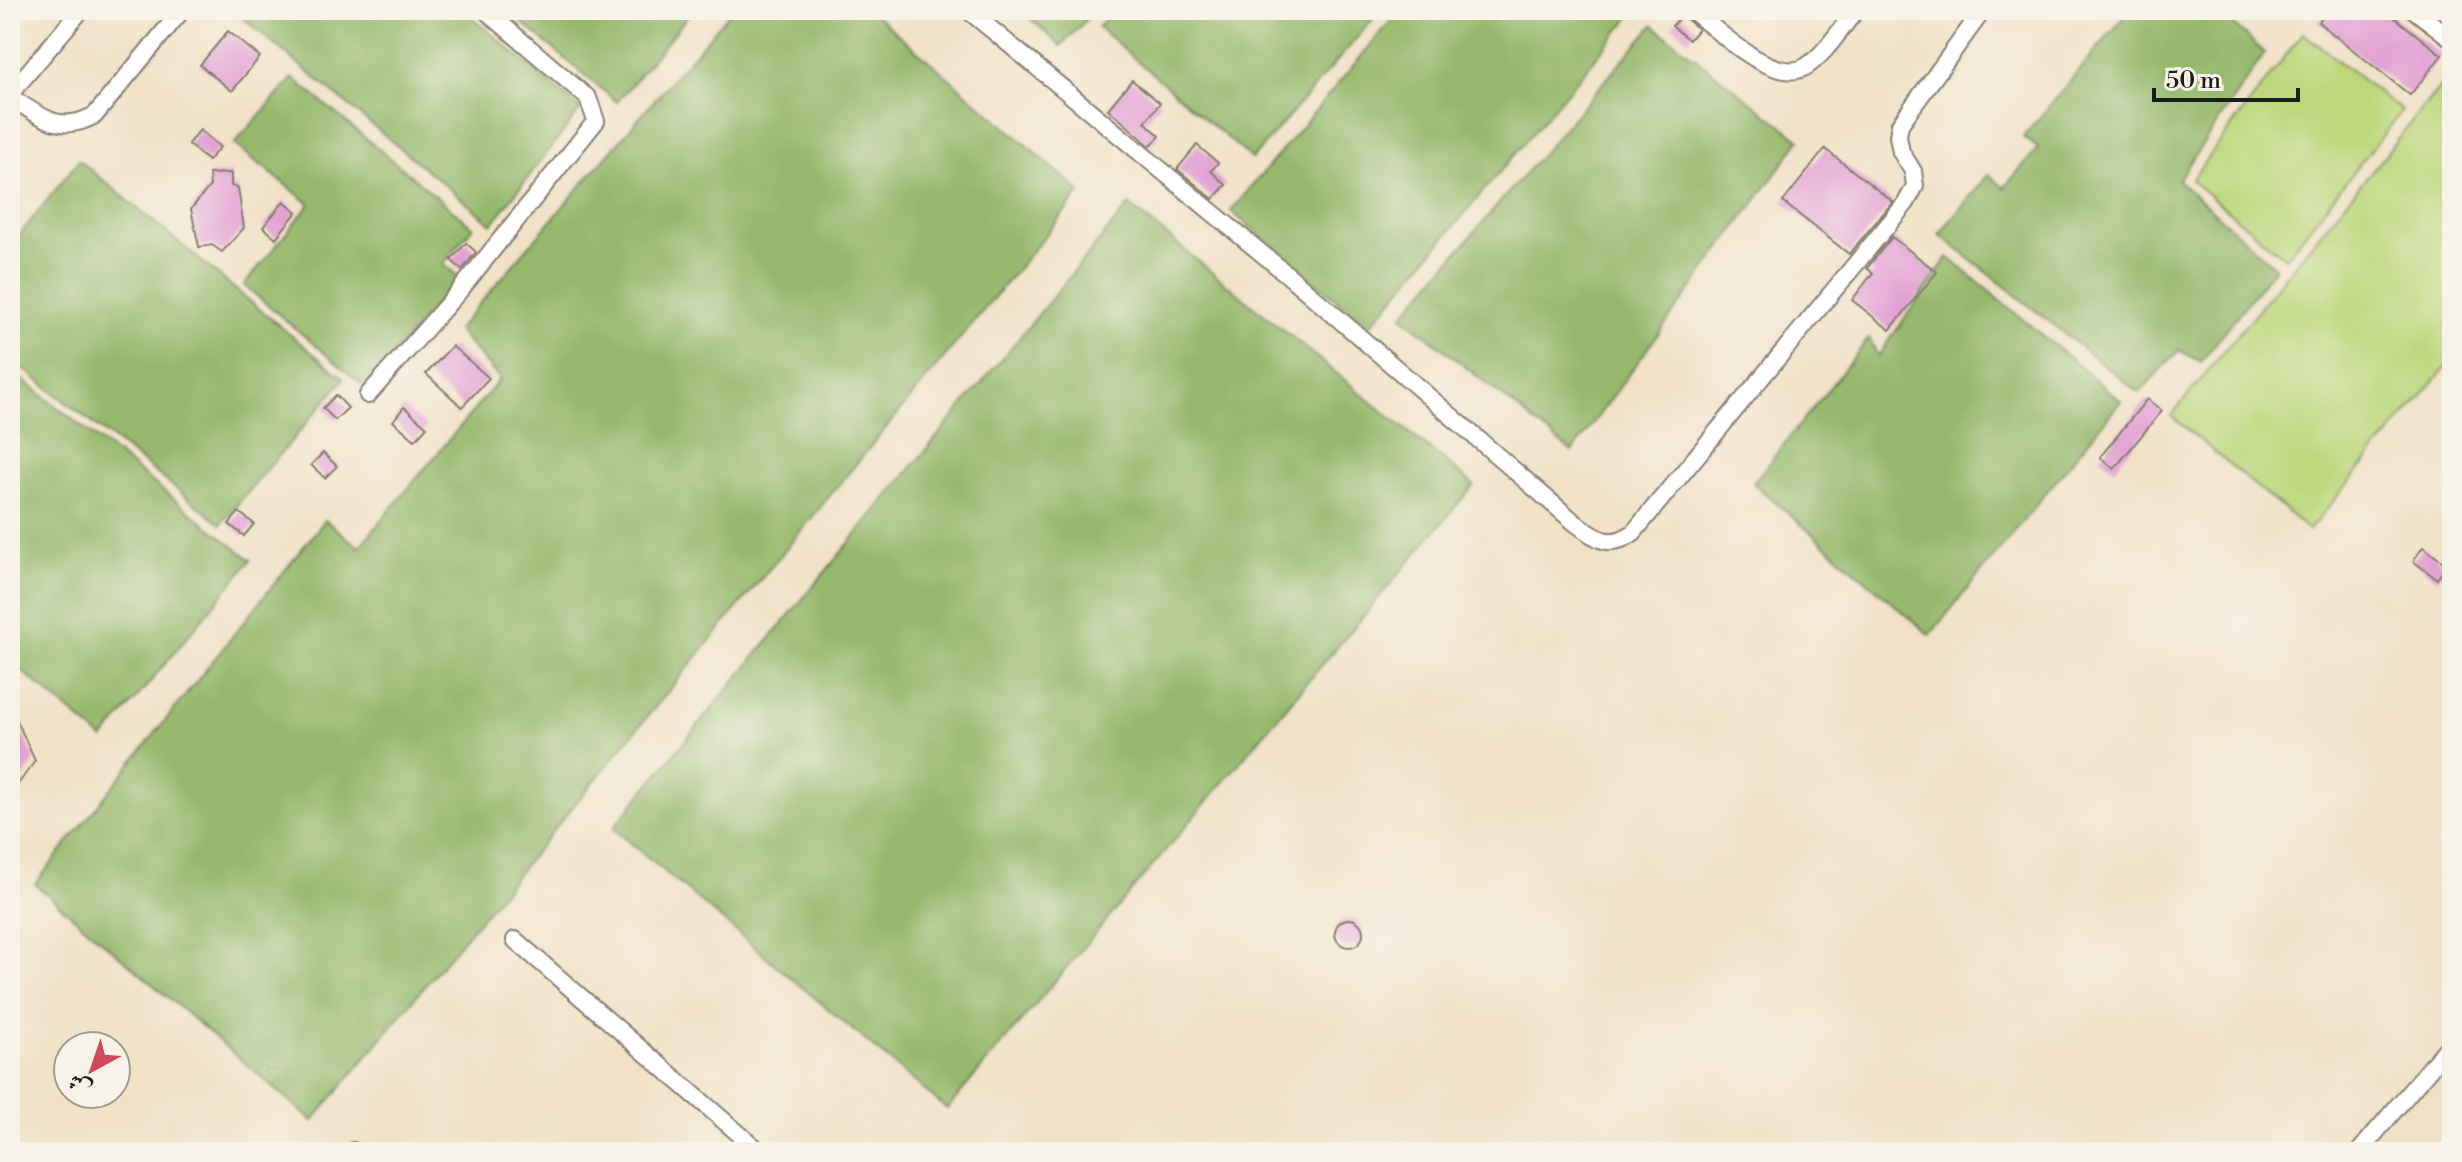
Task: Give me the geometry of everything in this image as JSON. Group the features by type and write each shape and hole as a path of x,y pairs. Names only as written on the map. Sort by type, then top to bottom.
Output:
{"street":[{"path":"81,10 10,95 46,120 66,125 80,123 95,115 182,10"},
{"path":"368,395 461,289 596,121 588,98 485,10"},
{"path":"968,10 1289,276 1574,522 1595,538 1608,542 1622,541 1633,533 1906,203 1915,186 1913,171 1901,152 1898,136 1900,124 1983,10"},
{"path":"1692,10 1755,58 1783,72 1805,67 1821,53 1856,10"},
{"path":"2414,10 2452,39"},
{"path":"515,940 760,1152"},
{"path":"2359,1152 2452,1042"}],"green space":[{"path":"233,10 463,10 581,109 492,224"},
{"path":"507,10 693,10 617,102"},
{"path":"732,10 870,10 1081,192 313,1121 35,884 325,520 359,547 500,379 457,330"},
{"path":"1021,10 1095,10 1061,46"},
{"path":"1114,10 1381,10 1252,159 1098,27"},
{"path":"1400,10 1636,10 1369,327 1231,211"},
{"path":"2130,10 2217,10 2265,53 2178,180 2275,267 2201,362 2179,350 2139,393 1939,234 1989,174 2004,188 2038,148 2023,137"},
{"path":"1653,25 1800,140 1572,452 1402,316"},
{"path":"2303,33 2402,111 2285,258 2191,180"},
{"path":"293,78 473,227 443,264 459,277 365,387 244,285 310,204 234,144"},
{"path":"2446,80 2452,85 2452,360 2309,530 2171,416"},
{"path":"79,160 344,379 221,524 10,358 10,247"},
{"path":"1129,205 1474,485 947,1109 613,828"},
{"path":"1948,257 2121,401 1930,635 1753,483 1869,338 1878,356"},
{"path":"10,370 251,560 103,739 10,661"}],"building":[{"path":"2328,10 2385,10 2442,55 2410,95 2318,22"},
{"path":"1682,15 1698,29 1689,40 1672,26"},
{"path":"228,31 260,57 232,91 200,65"},
{"path":"1132,80 1160,103 1145,122 1160,136 1150,146 1108,109"},
{"path":"200,130 220,147 208,161 188,144"},
{"path":"1197,145 1218,163 1211,171 1226,185 1213,199 1177,169"},
{"path":"1825,149 1893,202 1849,254 1783,202"},
{"path":"231,173 231,186 238,188 244,228 222,252 212,245 199,247 191,209 210,186 209,174"},
{"path":"284,201 297,212 276,238 263,227"},
{"path":"1892,237 1937,272 1890,330 1852,300 1873,273 1867,268"},
{"path":"466,243 476,252 462,270 451,260"},
{"path":"452,346 489,378 462,407 426,374"},
{"path":"336,395 348,408 335,420 323,408"},
{"path":"2147,399 2162,411 2114,469 2100,457"},
{"path":"404,407 427,427 415,440 393,421"},
{"path":"323,453 337,466 325,478 311,465"},
{"path":"239,512 254,524 244,536 229,524"},
{"path":"2423,547 2447,565 2437,579 2413,561"},
{"path":"10,705 35,761 10,795"},
{"path":"1349,919 1359,923 1363,933 1359,943 1349,947 1339,943 1335,933 1339,923"}]}
